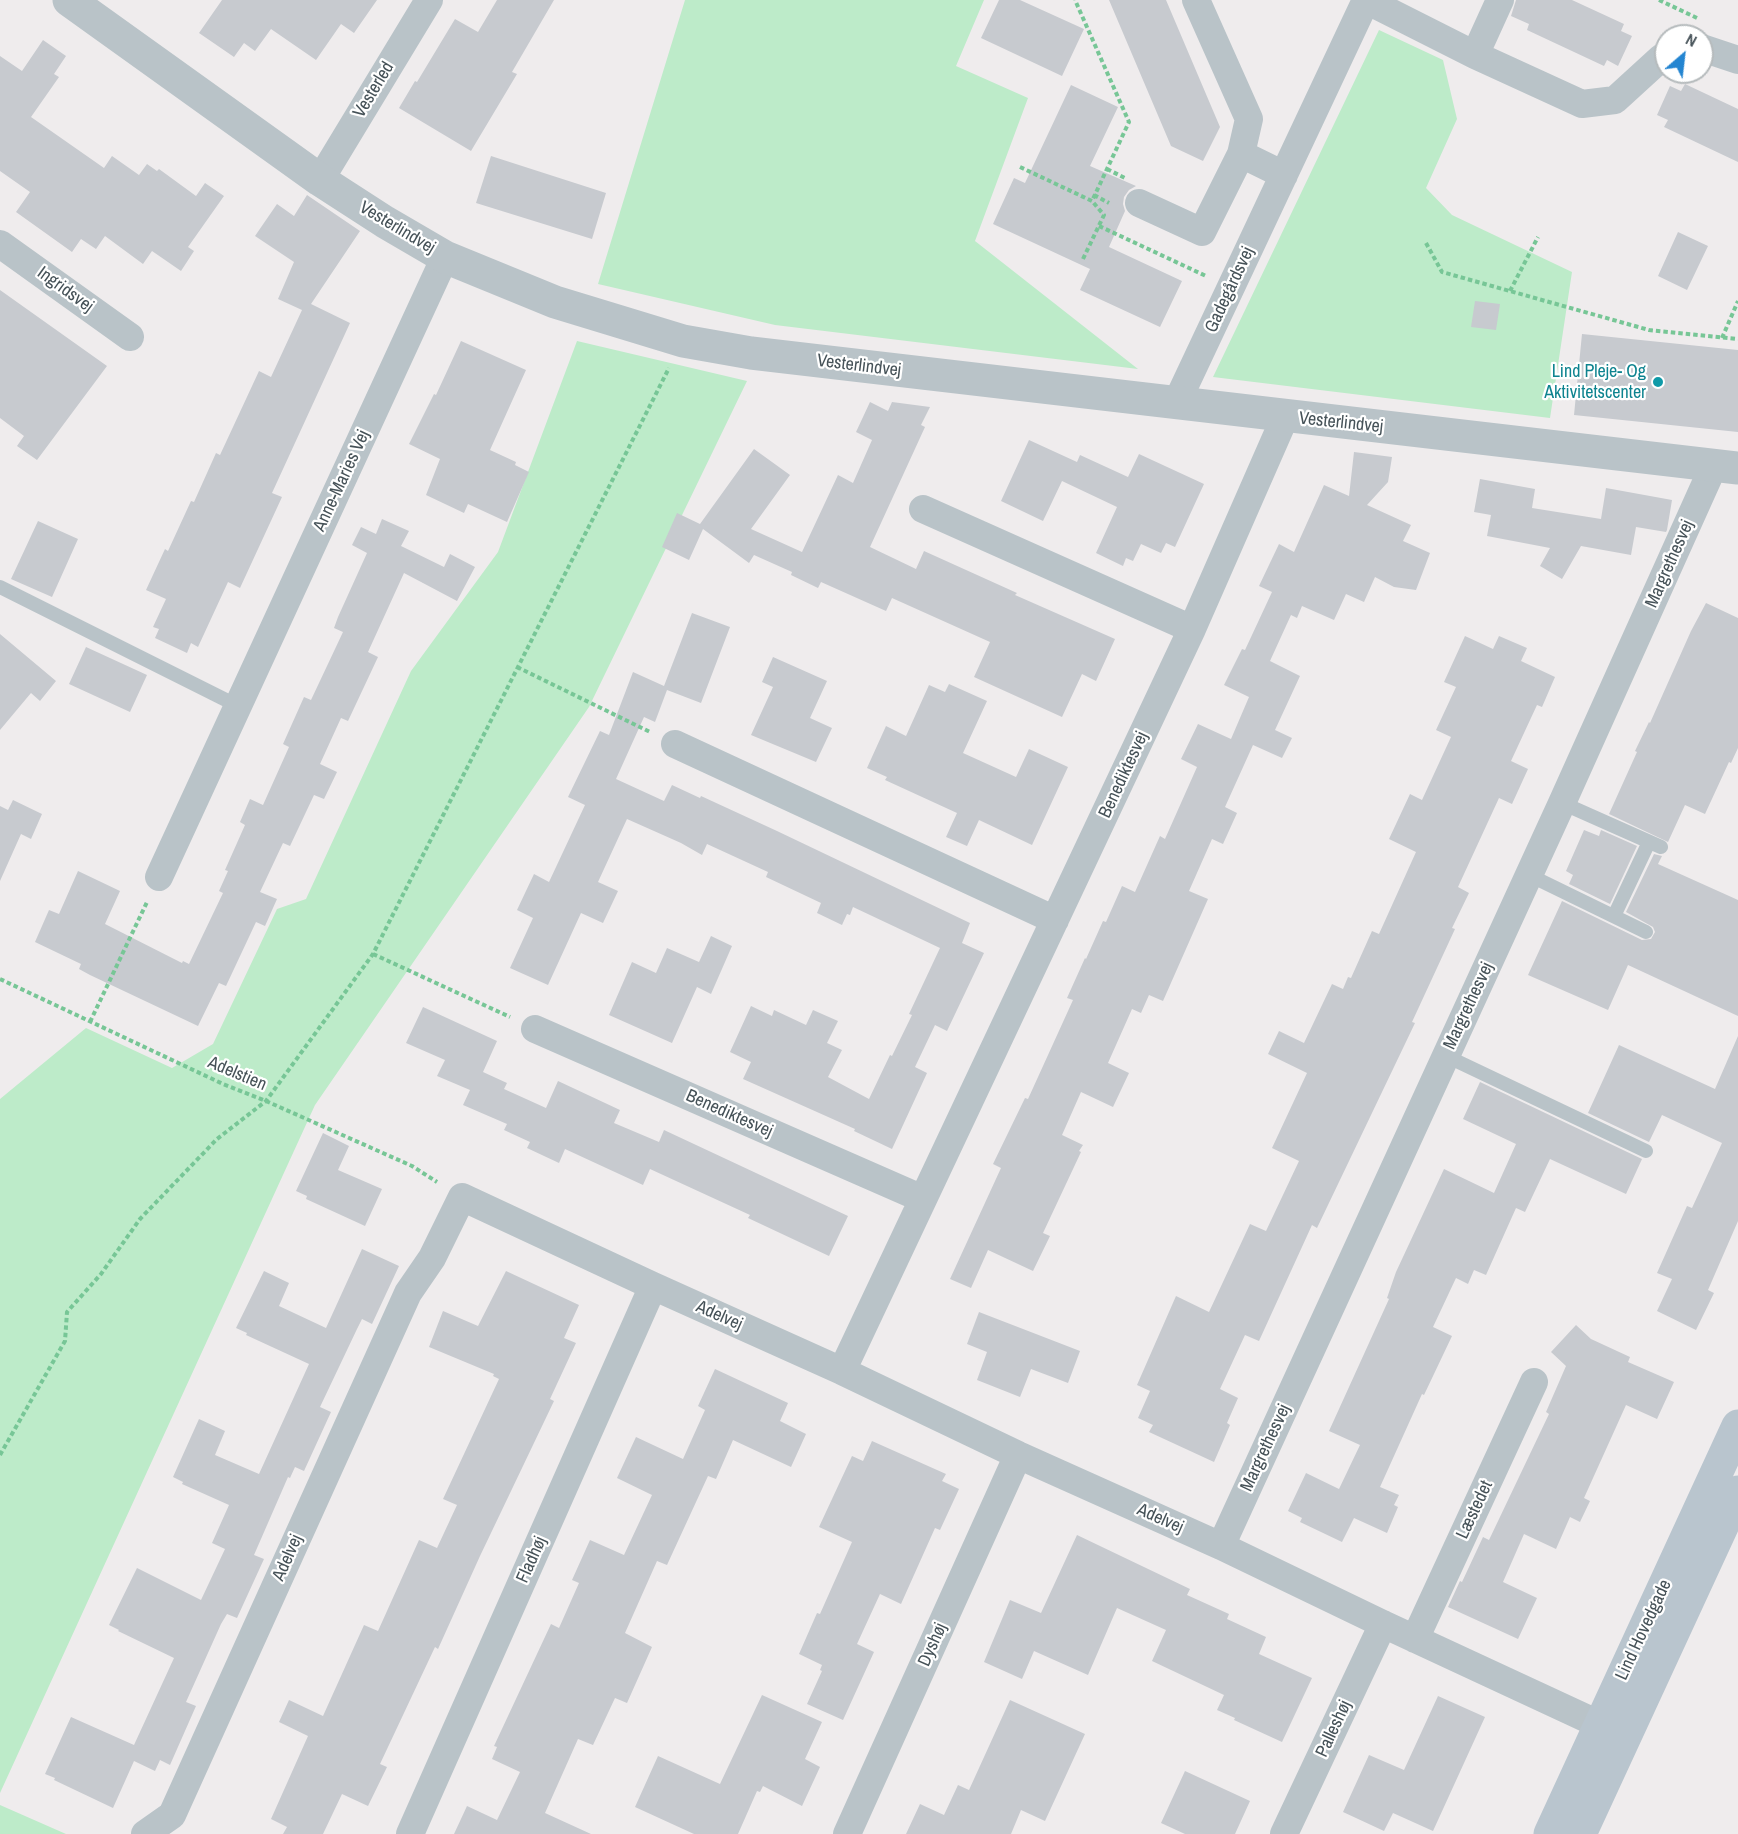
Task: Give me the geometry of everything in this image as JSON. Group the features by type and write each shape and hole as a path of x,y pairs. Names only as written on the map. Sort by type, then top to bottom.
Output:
{"main road":[{"name":"Lind Hovedgade","path":"1580,1834 1613,1730 1738,1426"},
{"name":"Lind Hovedgade","path":"1550,1834 1613,1730 1738,1492"}],"street":[{"name":"Vesterlindvej","path":"69,0 320,180 445,257 555,302 683,341 751,353 1726,467"},
{"name":"Vesterled","path":"320,180 429,0"},
{"path":"1139,203 1202,232 1242,154 1249,119 1196,0"},
{"name":"Gadegårdsvej","path":"1176,404 1366,0 1475,55 1582,104 1615,100 1654,64"},
{"path":"1475,55 1500,0"},
{"path":"1714,50 1736,55"},
{"path":"1242,154 1284,175"},
{"name":"Ingridsvej","path":"0,243 130,337"},
{"name":"Anne-Maries Vej","path":"159,877 445,257"},
{"name":"Benediktesvej","path":"842,1371 1192,629 1285,417"},
{"name":"Margrethesvej","path":"1221,1546 1562,803 1726,467"},
{"path":"923,509 1192,629"},
{"path":"675,744 1055,920"},
{"name":"Benediktesvej","path":"535,1029 923,1199"},
{"name":"Adelvej","path":"145,1834 172,1815 408,1293 432,1258 462,1197 842,1371 1018,1455 1221,1546 1613,1730"},
{"name":"Fladhøj","path":"410,1834 653,1286"},
{"name":"Læstedet","path":"1415,1639 1534,1382"},
{"name":"Dyshøj","path":"848,1834 1018,1455"},
{"name":"Palleshøj","path":"1284,1834 1383,1624"}],"lane":[{"path":"0,587 238,706"},
{"path":"1562,803 1655,845 1614,916"},
{"path":"1529,875 1646,932"},
{"path":"1446,1056 1646,1150"}],"path":[{"path":"1069,0 1076,2 1129,122 1092,201"},
{"path":"1020,167 1092,201 1104,215 1083,259"},
{"path":"1099,226 1231,288"},
{"path":"1510,291 1538,237"},
{"path":"1426,243 1442,272 1649,330 1738,339"},
{"path":"1722,338 1738,301"},
{"path":"0,1455 65,1341 67,1311 101,1274 140,1220 217,1139 266,1101 374,954 683,341"},
{"path":"517,667 675,744"},
{"path":"90,1022 159,877"},
{"path":"374,954 535,1029"},
{"name":"Adelstien","path":"0,979 223,1084 412,1166 462,1197"}],"green space":[{"path":"685,0 984,0 956,66 1028,98 975,241 1138,369 775,325 598,284"},
{"path":"1379,30 1443,60 1457,119 1426,188 1452,215 1572,272 1550,418 1213,377"},
{"path":"577,341 747,381 589,707 315,1105 0,1793 0,1099 86,1028 172,1068 213,1044 277,909 306,899 411,671 498,552"},
{"path":"0,1805 66,1834 0,1834"}],"building":[{"path":"222,0 377,0 354,33 341,24 316,60 271,29 255,51 244,43 234,57 199,33"},
{"path":"497,0 554,0 512,72 517,74 471,151 399,108 455,19 478,32"},
{"path":"999,0 1020,0 1084,29 1062,76 981,38"},
{"path":"1109,0 1166,0 1220,127 1203,161 1171,146"},
{"path":"1516,0 1572,0 1624,24 1621,31 1632,36 1618,66 1607,60 1604,66 1527,30 1529,24 1511,16"},
{"path":"43,40 66,56 54,74 59,77 31,117 104,168 112,156 139,175 147,164 157,171 159,169 196,196 205,183 224,196 188,247 194,251 181,271 152,251 143,264 105,236 96,249 81,239 72,252 16,212 30,192 0,171 0,56 22,71"},
{"path":"1685,84 1738,109 1738,162 1664,127 1668,120 1657,115 1670,86 1681,91"},
{"path":"1071,85 1118,107 1090,166 1136,186 1124,197 1125,211 1109,247 1182,281 1160,327 1080,290 1090,269 993,224 1014,178 1025,183"},
{"path":"491,156 606,193 592,239 476,203"},
{"path":"307,195 360,231 311,304 350,323 272,493 282,497 240,588 228,582 198,647 191,643 187,653 155,638 159,629 153,627 166,599 146,590 165,549 168,551 191,501 194,502 216,453 220,455 259,371 271,377 302,310 278,299 294,262 255,236 277,204 294,216"},
{"path":"1678,232 1708,246 1687,290 1658,276"},
{"path":"0,290 107,366 37,460 17,446 24,436 0,418"},
{"path":"1475,301 1500,304 1496,330 1471,327"},
{"name":"Lind Pleje- Og Aktivitetscenter","path":"1582,334 1738,350 1738,432 1574,415"},
{"path":"461,341 526,370 490,450 516,462 515,465 529,472 507,522 468,504 464,513 426,495 440,459 409,444 434,394 436,395"},
{"path":"870,402 888,411 892,402 930,407 921,425 925,427 870,547 916,569 924,551 1017,593 1015,595 1115,639 1096,681 1082,674 1062,717 974,677 990,642 892,598 886,611 821,582 818,588 791,575 792,572 754,555 749,563 703,529 689,560 662,547 677,513 700,524 754,449 790,475 751,529 802,552 838,475 853,483 872,440 856,432"},
{"path":"1029,440 1077,462 1080,455 1128,477 1139,454 1204,484 1175,547 1166,543 1161,553 1141,544 1133,561 1126,558 1123,566 1096,553 1117,507 1062,481 1043,521 1001,501"},
{"path":"1354,452 1392,457 1388,482 1367,505 1411,525 1403,541 1430,553 1416,590 1394,587 1375,577 1364,602 1346,594 1334,620 1302,606 1297,618 1291,615 1270,661 1300,676 1275,730 1292,738 1282,758 1253,745 1225,807 1237,813 1223,844 1212,839 1189,891 1208,899 1163,1001 1149,995 1141,1013 1132,1009 1108,1063 1129,1073 1113,1107 1081,1092 1062,1135 1083,1145 1043,1233 1050,1236 1033,1271 988,1250 971,1288 950,1279 1001,1168 993,1164 1025,1098 1028,1099 1073,1000 1067,998 1103,921 1106,922 1122,886 1135,892 1160,836 1165,839 1197,767 1181,759 1198,724 1231,739 1249,697 1224,685 1242,649 1245,650 1272,592 1259,586 1279,544 1294,552 1324,485 1349,496"},
{"path":"1480,479 1535,489 1532,508 1601,519 1606,488 1672,500 1667,530 1666,532 1636,527 1631,555 1581,546 1562,579 1540,566 1550,548 1487,536 1491,515 1474,512"},
{"path":"382,519 409,531 401,546 444,567 450,554 475,567 457,601 404,573 368,652 378,657 348,721 341,718 320,764 337,772 324,799 314,795 290,846 283,843 260,892 277,899 265,926 256,922 226,986 219,983 198,1026 90,975 79,969 81,964 35,942 49,910 59,914 78,871 120,891 105,924 182,963 183,961 189,964 223,893 219,891 228,871 225,870 245,825 240,822 250,799 263,805 289,747 283,744 304,697 311,700 343,632 334,628 367,553 352,545 361,527 376,534"},
{"path":"38,521 78,539 52,597 11,579"},
{"path":"1706,603 1738,618 1738,748 1705,814 1685,805 1668,842 1609,814 1637,752 1635,751"},
{"path":"692,613 730,627 701,703 667,690 655,722 644,717 616,779 664,801 672,785 777,831 970,923 962,943 984,953 947,1031 935,1025 915,1067 927,1073 892,1149 854,1131 855,1129 743,1079 751,1062 730,1052 751,1006 772,1016 774,1010 806,1025 813,1010 838,1021 827,1043 842,1050 828,1077 869,1099 912,1015 909,1014 940,948 853,907 842,925 817,913 821,903 766,877 768,872 707,844 702,855 627,819 598,882 618,891 603,923 581,913 548,985 510,968 533,918 517,910 534,874 549,882 585,805 568,797 600,731 609,735 633,672 664,686"},
{"path":"0,634 56,681 40,701 31,693 0,730"},
{"path":"1465,636 1493,649 1499,636 1527,648 1521,661 1555,677 1542,707 1537,705 1511,761 1528,769 1512,804 1499,798 1458,887 1469,893 1452,928 1455,929 1412,1022 1415,1023 1317,1228 1312,1225 1259,1341 1245,1335 1220,1389 1238,1398 1227,1423 1230,1425 1214,1462 1149,1432 1153,1425 1138,1418 1150,1391 1137,1385 1176,1296 1209,1312 1250,1224 1266,1231 1299,1161 1272,1148 1307,1073 1268,1054 1279,1031 1304,1043 1332,984 1343,989 1348,977 1351,978 1372,931 1379,934 1416,852 1389,839 1410,794 1422,800 1451,737 1436,730 1456,687 1444,682"},
{"path":"86,647 147,675 130,712 69,684"},
{"path":"773,657 827,681 810,718 832,728 816,762 751,735 773,687 762,682"},
{"path":"949,684 987,701 963,753 1016,777 1029,749 1068,767 1032,845 979,820 967,846 946,837 957,813 885,780 887,777 867,768 886,726 906,736 929,685 945,692"},
{"path":"13,800 42,814 31,839 21,834 0,881 0,806 8,810"},
{"path":"1584,830 1599,836 1601,830 1637,846 1610,904 1569,884 1573,875 1566,871"},
{"path":"1654,854 1662,856 1658,864 1738,900 1738,1016 1628,965 1608,1010 1528,975 1562,901 1642,940 1651,939 1655,932 1653,927 1626,912"},
{"path":"711,936 732,946 711,994 697,987 672,1043 609,1015 632,962 656,973 667,948 699,962"},
{"path":"423,1007 497,1041 483,1072 507,1083 504,1089 546,1108 558,1081 620,1110 614,1123 659,1142 664,1130 848,1216 829,1256 748,1218 750,1215 650,1169 643,1185 565,1149 559,1163 527,1148 530,1142 504,1130 507,1124 463,1105 470,1090 437,1076 445,1060 406,1043"},
{"path":"1738,1036 1738,1221 1708,1290 1714,1293 1696,1330 1657,1311 1672,1279 1657,1273 1687,1206 1692,1208 1722,1143 1662,1115 1649,1142 1588,1113 1619,1045 1715,1089"},
{"path":"1480,1082 1642,1159 1626,1194 1550,1159 1525,1212 1516,1208 1486,1275 1474,1270 1468,1284 1456,1278 1433,1327 1452,1336 1424,1395 1422,1394 1380,1487 1399,1495 1394,1505 1398,1507 1387,1533 1354,1518 1342,1542 1300,1522 1302,1518 1288,1511 1306,1473 1339,1489 1360,1445 1329,1431 1389,1299 1387,1298 1396,1272 1444,1169 1494,1193 1516,1144 1463,1119"},
{"path":"323,1133 349,1146 338,1170 382,1189 365,1226 306,1199 307,1196 296,1191"},
{"path":"362,1249 399,1266 372,1324 362,1319 320,1407 331,1412 304,1471 295,1467 290,1478 288,1477 254,1555 264,1559 237,1618 227,1614 221,1624 186,1702 196,1706 170,1765 160,1760 155,1771 134,1761 113,1808 54,1780 55,1778 45,1774 71,1717 134,1745 174,1658 109,1625 137,1568 201,1600 225,1549 212,1543 229,1505 182,1484 183,1482 173,1477 199,1419 225,1431 215,1455 259,1474 309,1364 246,1335 247,1333 236,1328 264,1271 289,1283 279,1306 326,1328"},
{"path":"506,1271 579,1305 564,1338 576,1343 550,1399 554,1401 438,1649 435,1647 380,1764 387,1767 368,1806 342,1794 323,1834 283,1834 287,1827 271,1819 308,1736 279,1722 289,1700 323,1716 364,1625 378,1631 419,1540 437,1548 457,1505 443,1499 499,1379 493,1376 494,1374 429,1347 443,1311 478,1326"},
{"path":"979,1312 1080,1351 1068,1383 1031,1369 1020,1397 977,1380 987,1352 967,1344"},
{"path":"1576,1325 1591,1339 1630,1357 1628,1362 1674,1382 1657,1419 1626,1405 1584,1498 1590,1501 1580,1522 1570,1517 1556,1549 1524,1534 1503,1582 1537,1598 1518,1639 1448,1607 1483,1537 1489,1540 1549,1414 1546,1412 1566,1366 1551,1352"},
{"path":"715,1369 788,1403 780,1421 806,1434 791,1467 733,1440 716,1479 708,1476 667,1565 657,1561 625,1633 652,1647 627,1703 615,1698 593,1745 578,1739 545,1813 591,1834 454,1834 467,1806 497,1820 520,1772 492,1759 497,1747 494,1746 551,1624 559,1628 579,1583 572,1580 590,1540 624,1555 652,1495 617,1478 636,1437 683,1459 705,1410 698,1406"},
{"path":"872,1441 946,1474 942,1481 959,1489 940,1530 935,1528 901,1604 880,1594 857,1644 874,1652 843,1720 807,1704 822,1671 820,1670 822,1665 799,1654 817,1613 820,1614 852,1542 819,1527 852,1456 863,1461"},
{"path":"1077,1535 1190,1589 1187,1595 1229,1614 1227,1619 1266,1637 1259,1654 1312,1678 1282,1742 1217,1710 1224,1695 1152,1661 1166,1630 1117,1608 1088,1675 1034,1651 1022,1679 984,1662 1010,1600 1041,1613"},
{"path":"762,1695 822,1722 805,1759 820,1767 802,1806 763,1786 760,1792 757,1791 738,1834 694,1834 635,1807 658,1756 720,1784"},
{"path":"1438,1696 1485,1717 1433,1831 1393,1813 1384,1831 1343,1812 1369,1755 1404,1770"},
{"path":"1010,1700 1085,1734 1045,1821 1021,1810 1011,1834 906,1834 920,1804 944,1815 958,1785 969,1790"},
{"path":"1185,1771 1250,1801 1235,1834 1185,1834 1161,1823"}],"place":[{"name":"Lind Pleje- Og Aktivitetscenter","path":"1658,382"}]}
